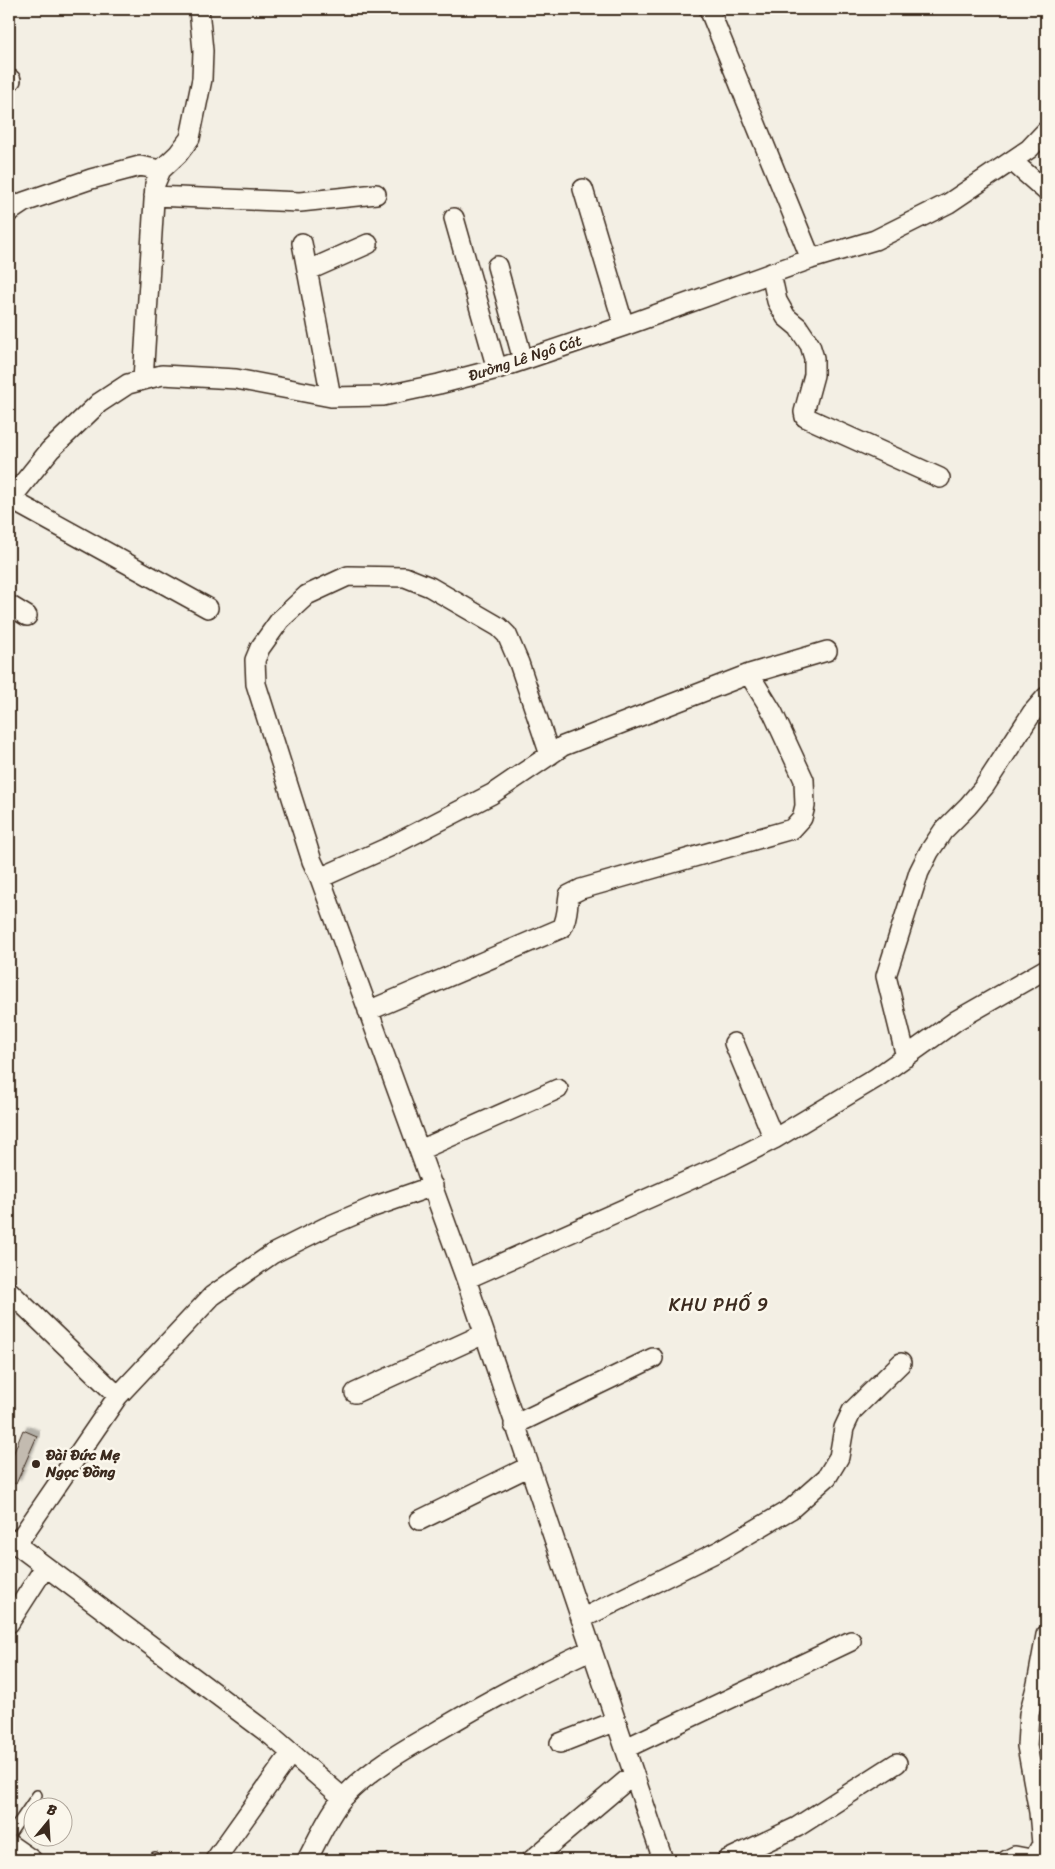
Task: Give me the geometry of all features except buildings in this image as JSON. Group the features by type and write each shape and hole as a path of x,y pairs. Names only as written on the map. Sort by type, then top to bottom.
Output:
{"street":[{"path":"709,9 811,259"},
{"path":"142,380 155,184 161,170 178,154 190,138 202,79 204,51 203,12"},
{"name":"Đường Lê Ngô Cát","path":"9,500 50,450 98,403 128,384 162,375 236,379 331,397 383,396 497,369 811,259 875,240 949,203 1012,161 1028,149 1046,131"},
{"path":"1012,161 1046,191"},
{"path":"9,212 24,202 91,179 140,166 161,170"},
{"path":"583,189 624,326"},
{"path":"154,196 300,202 376,194"},
{"path":"454,218 497,369"},
{"path":"302,243 331,397"},
{"path":"308,271 368,244"},
{"path":"497,266 523,360"},
{"path":"770,273 777,301 786,316 798,327 810,345 814,358 814,375 804,412 806,417 940,478"},
{"path":"9,500 208,608"},
{"path":"550,755 519,663 507,635 499,627 430,587 405,577 348,576 307,595 280,620 260,648 255,660 256,684 312,861 320,878 466,1279 590,1650 626,1748 663,1860"},
{"path":"9,605 27,616"},
{"path":"320,878 389,847 492,794 563,746 749,674 828,651"},
{"path":"368,1011 562,928 567,919 566,908 569,895 792,829 802,818 805,806 804,780 773,713 749,674"},
{"path":"906,1057 886,976 919,872 943,830 984,788 1032,714 1046,696"},
{"path":"466,1279 721,1166 774,1139 876,1078 957,1020 1046,969"},
{"path":"734,1043 774,1139"},
{"path":"420,1150 558,1089"},
{"path":"343,1798 273,1737 12,1542 118,1396 212,1296 272,1254 326,1226 433,1186"},
{"path":"9,1291 118,1396"},
{"path":"355,1394 484,1334"},
{"path":"514,1425 653,1358"},
{"path":"581,1619 721,1550 790,1509 827,1477 839,1457 844,1428 852,1410 901,1363"},
{"path":"420,1520 528,1467"},
{"path":"9,1624 45,1567"},
{"path":"1007,1860 1014,1856 1035,1860 1042,1844 1039,1812 1027,1746 1028,1714 1037,1684 1046,1635"},
{"path":"626,1748 851,1640"},
{"path":"307,1860 343,1798 373,1771 414,1744 496,1697 590,1650"},
{"path":"560,1742 616,1721"},
{"path":"215,1860 291,1753"},
{"path":"727,1860 797,1827 897,1763"},
{"path":"532,1860 634,1774"},
{"path":"9,1844 32,1860"}],"lane":[{"path":"9,1836 37,1795"}],"shaded area":[{"path":"9,1300 22,1312 9,1334"}],"place":[{"name":"Đài Đức Mẹ Ngọc Đồng","path":"36,1464"}],"district":[{"name":"KHU PHỐ 9","path":"719,1305"}]}
